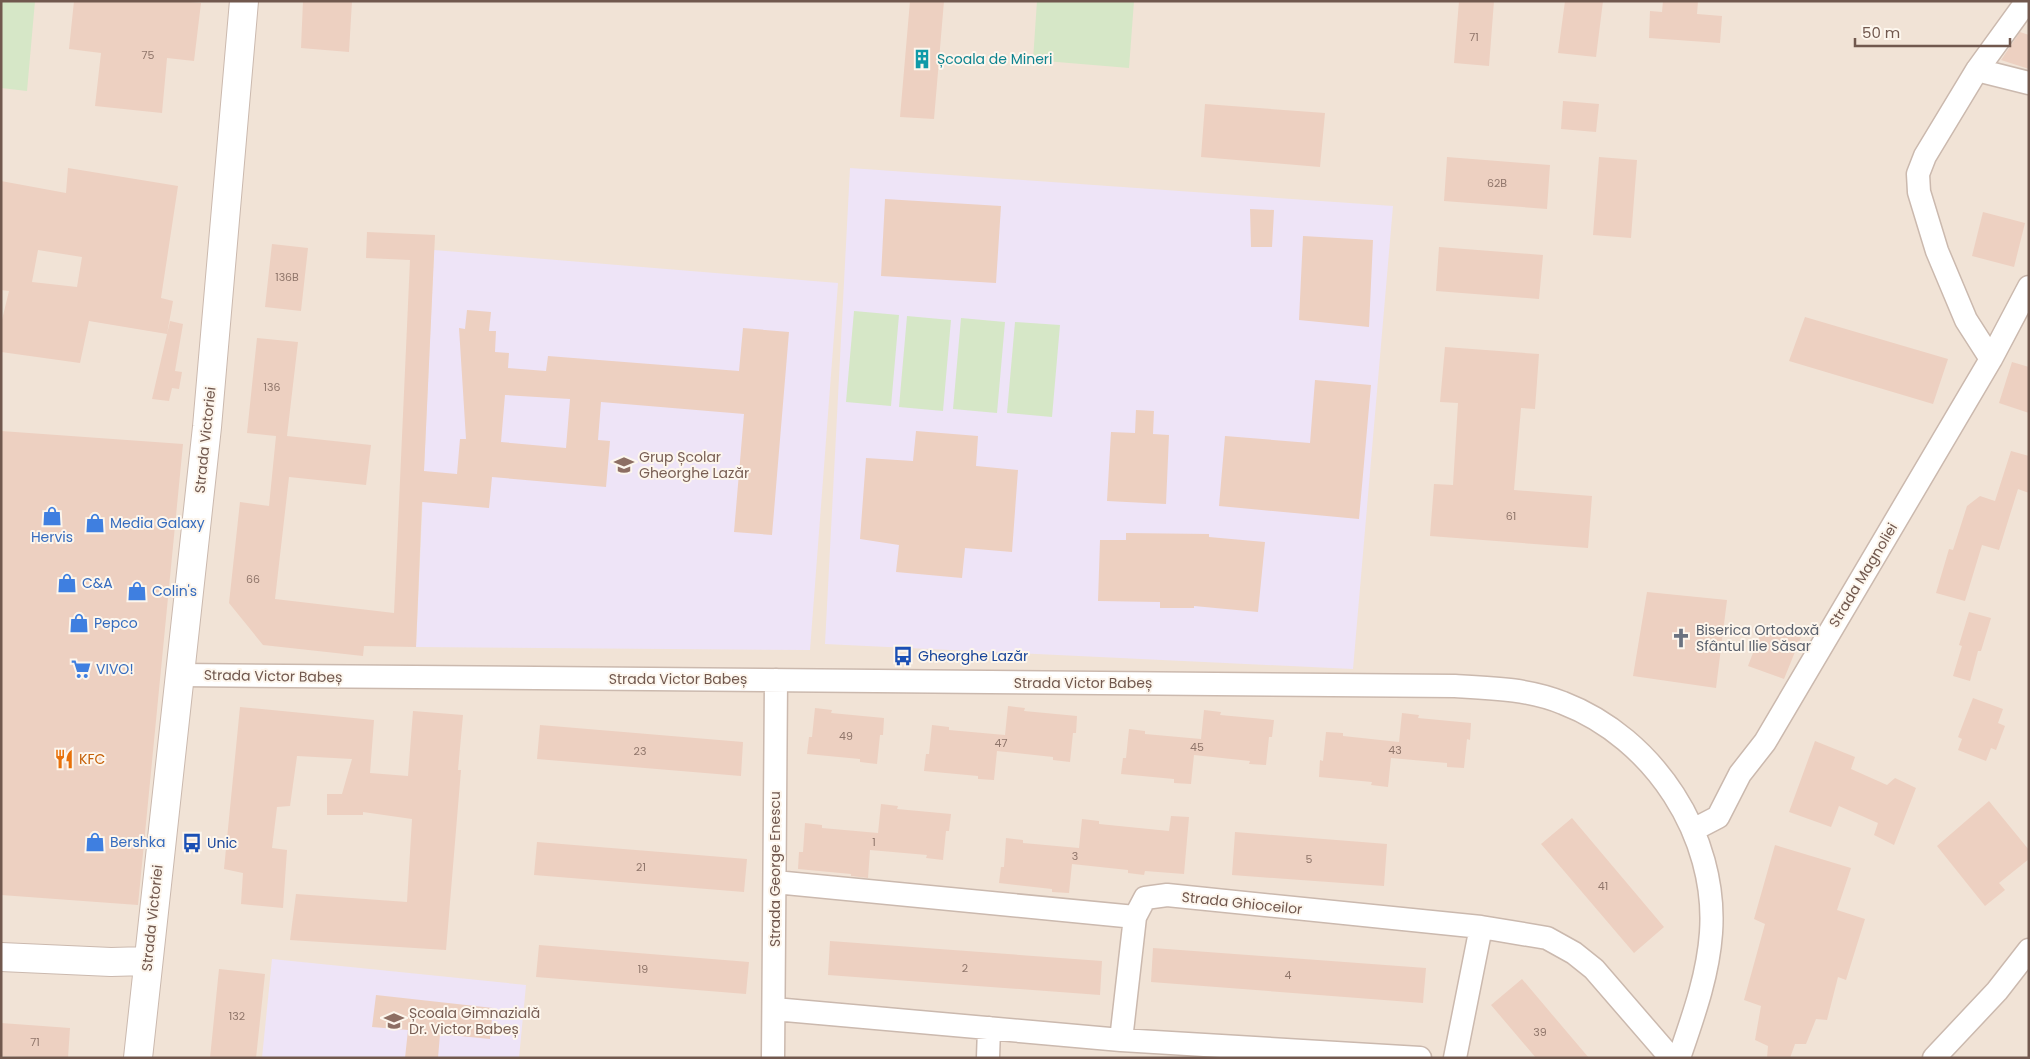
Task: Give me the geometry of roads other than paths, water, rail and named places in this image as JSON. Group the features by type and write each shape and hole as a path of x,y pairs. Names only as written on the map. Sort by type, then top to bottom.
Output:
{"street":[{"name":"Strada Victoriei","path":"138,1058 147,961 207,427 244,1"},
{"path":"1991,359 1966,320 1937,251 1919,192 1918,174 1925,156 1977,70 2027,1"},
{"path":"1977,70 2029,83"},
{"name":"Strada Magnoliei","path":"1693,830 1718,817 1740,774 1765,742 1991,359 2029,287"},
{"name":"Strada Victor Babeș","path":"179,675 1446,686 1504,689 1541,695 1564,703 1609,727 1634,747 1651,764 1672,791 1693,830 1707,872 1712,902 1711,933 1707,964 1679,1058"},
{"name":"Strada George Enescu","path":"773,1058 776,680"},
{"path":"775,882 1135,917 1121,1040"},
{"name":"Strada Ghioceilor","path":"1135,917 1145,898 1167,895 1481,927 1548,938 1574,953 1594,969 1671,1058"},
{"path":"1455,1058 1481,927"},
{"path":"1934,1058 1997,991 2029,950"},
{"path":"1,957 111,962 147,961"},
{"path":"774,1009 1121,1040 1420,1058"},
{"path":"988,1058 989,1028"}],"place":[{"name":"Școala de Mineri","path":"922,59"},
{"name":"Grup Școlar Gheorghe Lazăr","path":"624,465"},
{"name":"Hervis","path":"52,516"},
{"name":"Media Galaxy","path":"95,523"},
{"name":"C&A","path":"67,583"},
{"name":"Colin's","path":"137,591"},
{"name":"Pepco","path":"79,623"},
{"name":"Biserica Ortodoxă Sfântul Ilie Săsar","path":"1681,638"},
{"name":"Gheorghe Lazăr","path":"903,656"},
{"name":"VIVO!","path":"81,669"},
{"name":"KFC","path":"64,759"},
{"name":"Bershka","path":"95,842"},
{"name":"Unic","path":"192,843"},
{"name":"Școala Gimnazială Dr. Victor Babeș","path":"394,1021"}]}
